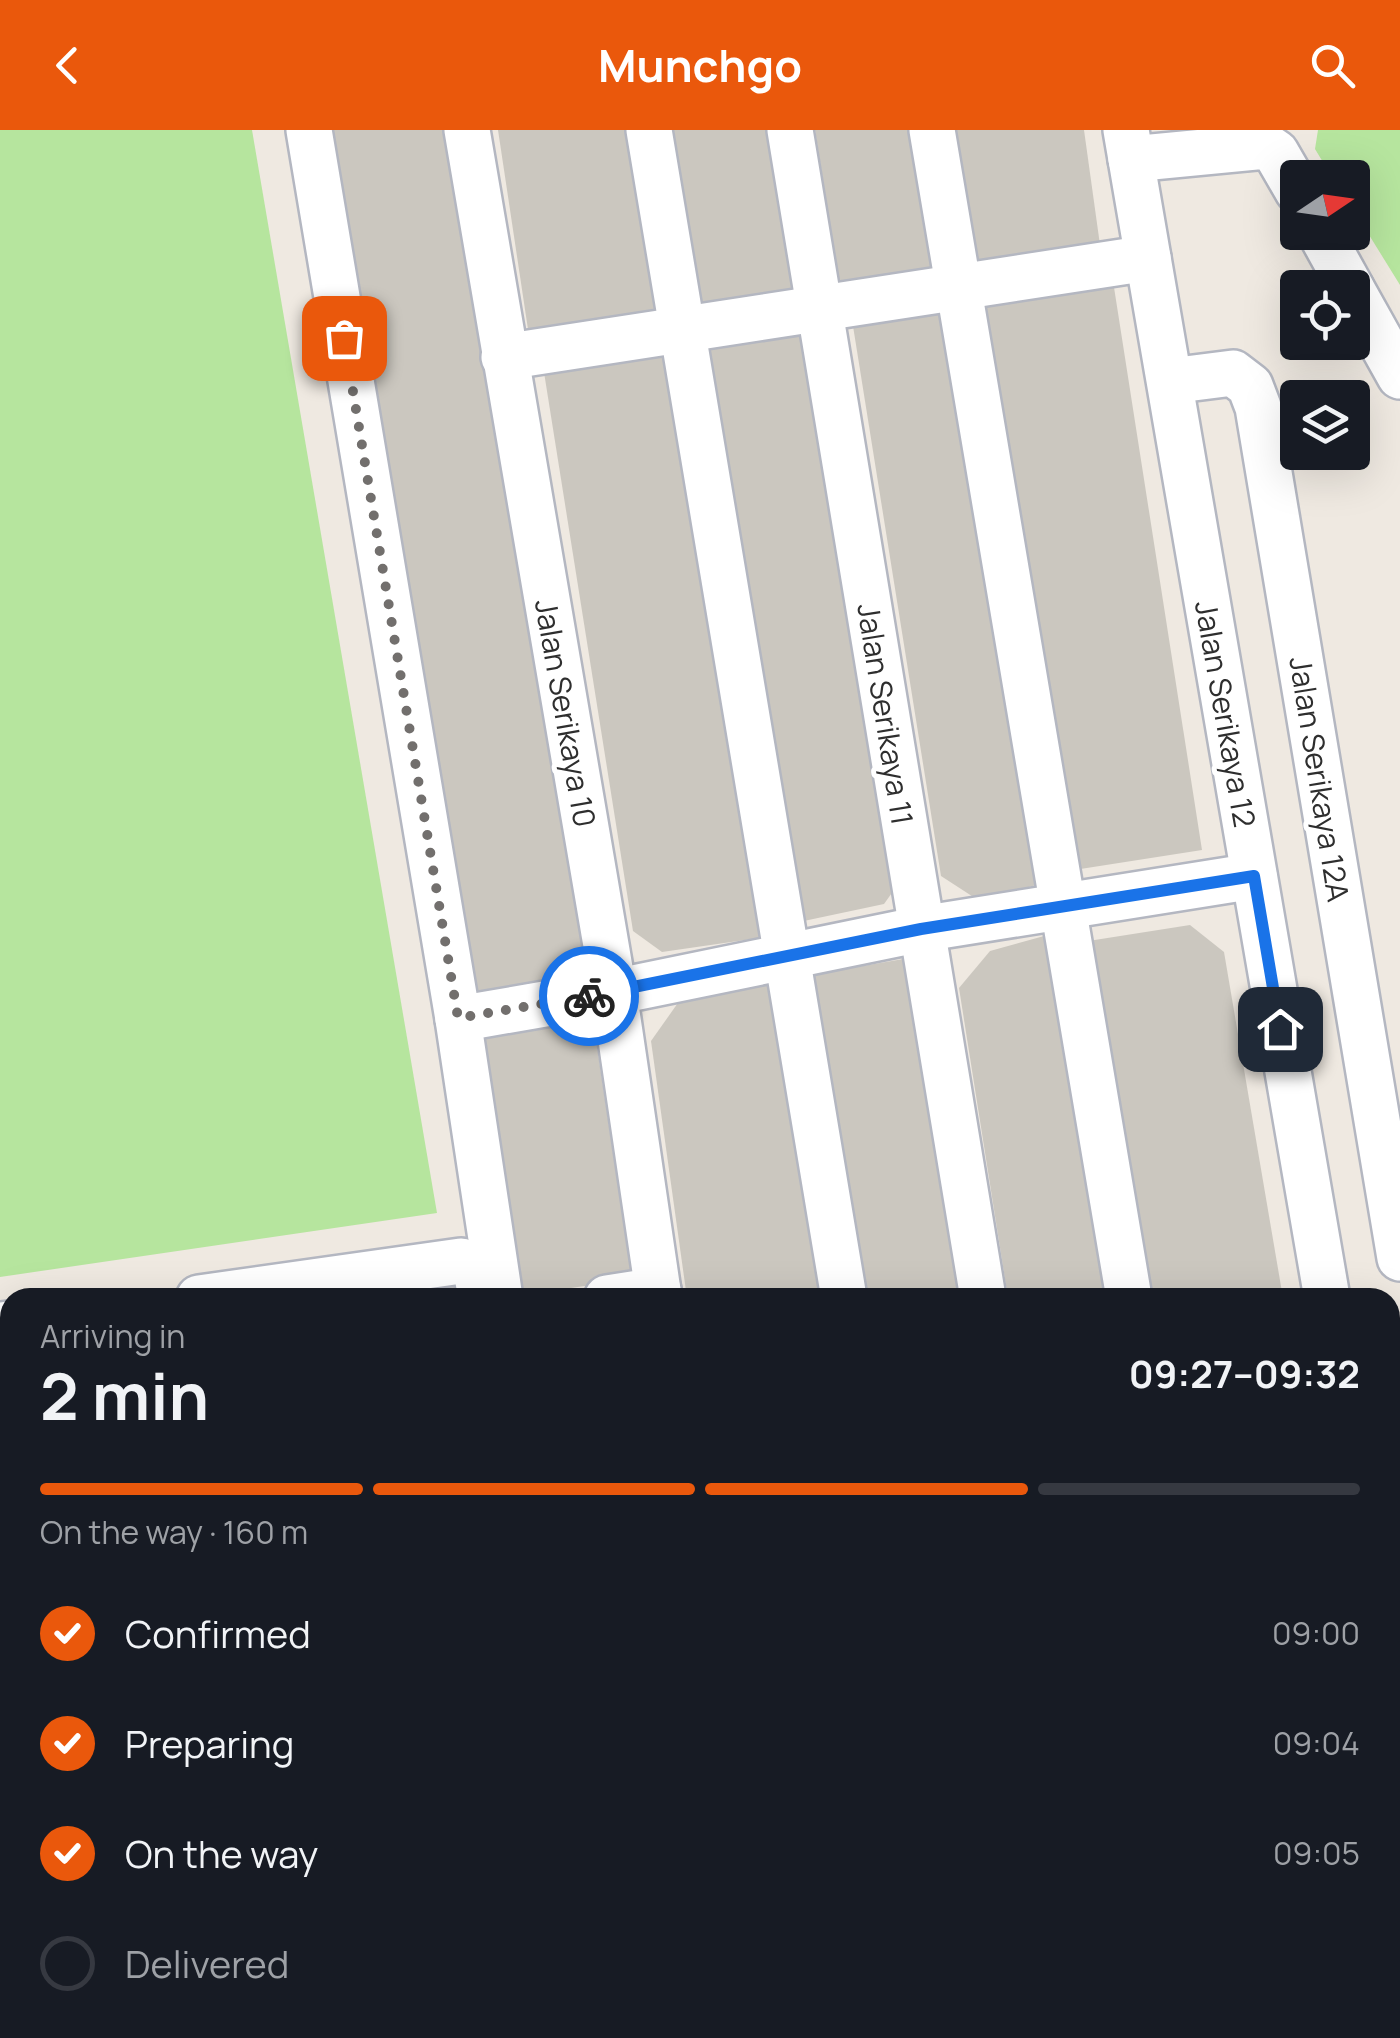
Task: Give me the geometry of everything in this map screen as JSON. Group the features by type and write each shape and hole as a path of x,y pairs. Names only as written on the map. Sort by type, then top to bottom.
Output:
{"street":[{"path":"309,130 458,1018 498,1288"},
{"name":"Jalan Serikaya 10","path":"467,130 614,992 657,1288"},
{"path":"650,130 842,1288"},
{"name":"Jalan Serikaya 11","path":"790,130 981,1288"},
{"path":"932,130 1126,1288"},
{"path":"1129,145 1266,146 1281,160"},
{"name":"Jalan Serikaya 12","path":"1129,145 1325,1288"},
{"path":"504,357 1148,258"},
{"path":"1370,322 1400,376"},
{"name":"Jalan Serikaya 12A","path":"1170,381 1234,373 1250,386 1258,407 1400,1258"},
{"path":"458,1018 614,992 921,929 1254,876"},
{"path":"271,1288 461,1261 476,1270 480,1288"}],"green space":[{"path":"0,130 252,130 437,1213 0,1277"},
{"path":"1318,130 1400,130 1400,285 1370,236 1370,160 1322,160 1315,149"}],"building":[{"path":"319,130 447,130 589,988 468,1005"},
{"path":"498,130 637,130 669,315 529,336"},
{"path":"664,130 775,130 801,295 693,312"},
{"path":"815,130 919,130 942,267 839,281"},
{"path":"948,130 1084,130 1100,245 968,268"},
{"path":"1113,281 1202,850 1074,870 985,300"},
{"path":"951,306 1048,882 978,900 941,876 853,326"},
{"path":"806,323 899,883 884,904 799,922 700,341"},
{"path":"673,347 772,936 662,952 633,931 543,366"},
{"path":"1190,925 1224,952 1281,1288 1140,1288 1082,942"},
{"path":"1055,933 1116,1288 1006,1288 959,988 990,951"},
{"path":"909,958 962,1288 856,1288 805,976"},
{"path":"778,981 830,1288 686,1288 651,1041 680,1000"},
{"path":"592,1013 632,1279 571,1288 509,1288 472,1032"},
{"path":"467,1273 469,1288 384,1288"}],"way so far":[{"path":"344,338 458,1018 589,996"}],"route":[{"path":"589,996 921,929 1254,876 1280,1029"}]}
